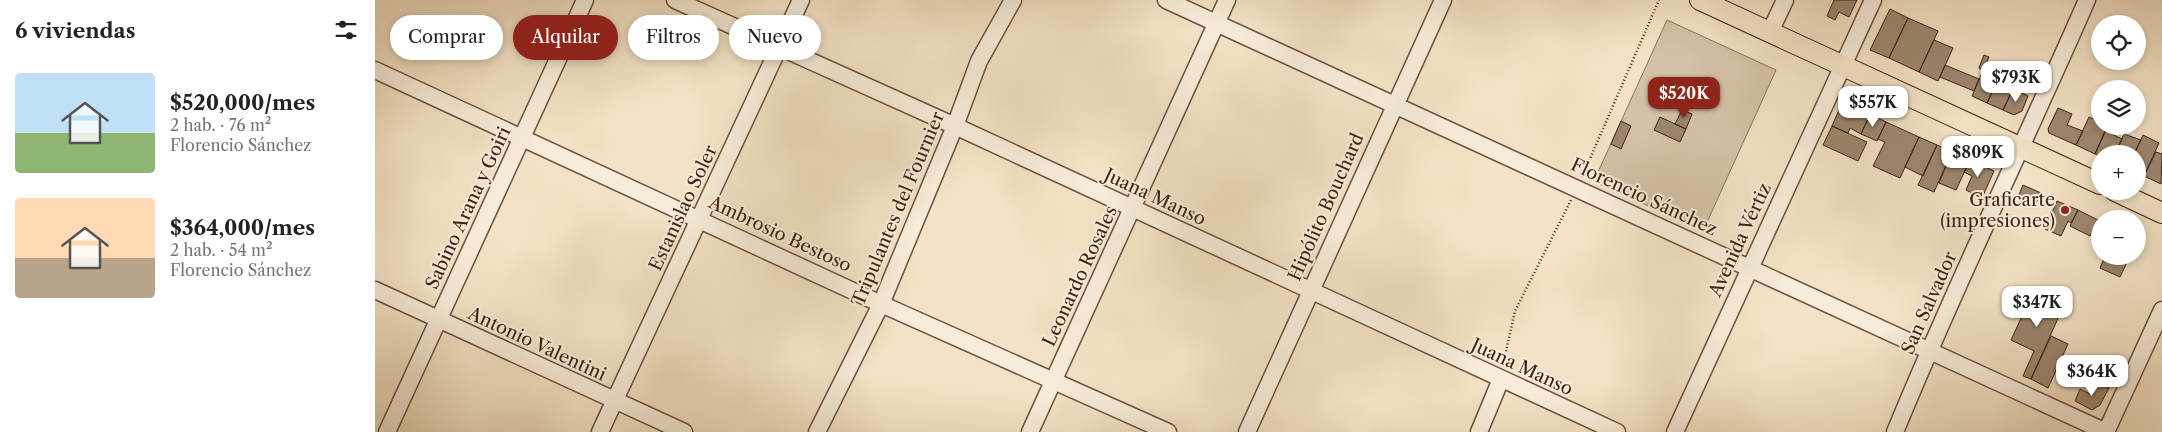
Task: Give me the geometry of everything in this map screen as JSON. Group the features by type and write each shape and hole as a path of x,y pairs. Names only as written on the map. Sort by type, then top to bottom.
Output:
{"main road":[{"path":"1700,0 2091,180"},
{"path":"2134,200 2162,213"}],"street":[{"name":"Sabino Arana y Goiri","path":"387,432 585,0"},
{"name":"Juana Manso","path":"675,0 729,25"},
{"name":"Estanislao Soler","path":"794,15 801,0"},
{"name":"Tripulantes del Fournier","path":"817,432 881,304 955,126 979,61 1013,0"},
{"name":"Florencio Sánchez","path":"1166,0 2106,432"},
{"name":"Leonardo Rosales","path":"1030,432 1227,0"},
{"name":"Hipólito Bouchard","path":"1247,432 1443,0"},
{"path":"1770,32 1785,0"},
{"name":"Avenida Vértiz","path":"1675,432 1873,0"},
{"name":"San Salvador","path":"1895,432 1929,350 2022,148 2087,0"},
{"name":"Estanislao Soler","path":"600,432 774,60"},
{"name":"Juana Manso","path":"807,60 955,126 1617,432"},
{"name":"Ambrosio Bestoso","path":"375,70 700,218 881,304 1168,432"},
{"name":"Antonio Valentini","path":"375,290 438,321 684,432"},
{"path":"2106,432 2162,310"},
{"path":"1479,432 1501,379"}],"path":[{"path":"1501,379 1515,310 1577,188 1659,0"}],"shaded area":[{"path":"1667,20 1776,70 1703,231 1594,181"}],"building":[{"path":"1834,0 1857,0 1849,17 1839,12 1835,20 1827,16"},
{"path":"1890,9 1908,18 1889,58 1870,50"},
{"path":"1908,18 1938,31 1919,72 1889,58"},
{"path":"1934,40 1953,48 1938,81 1919,72"},
{"path":"1984,55 1989,57 1983,70 1979,68"},
{"path":"1945,65 1979,79 1974,91 1940,77"},
{"path":"1983,70 1999,78 1987,103 1972,96"},
{"path":"1997,81 2013,89 2003,110 1987,103"},
{"path":"2013,89 2028,96 2022,111 2014,115 2003,110"},
{"path":"1843,101 1870,114 1861,134 1850,128 1848,133 1832,126"},
{"path":"2058,108 2072,114 2067,125 2083,131 2076,145 2049,133 2048,129"},
{"path":"1682,110 1692,114 1686,129 1675,124"},
{"path":"1870,114 1886,122 1877,141 1861,134"},
{"path":"1660,117 1686,129 1680,142 1654,130"},
{"path":"2089,117 2091,118 2091,135 2104,135 2099,145 2091,145 2091,152 2076,145"},
{"path":"1621,121 1631,126 1621,149 1611,144"},
{"path":"1886,122 1919,137 1900,178 1873,166 1885,142 1878,139"},
{"path":"1832,126 1867,142 1858,161 1823,145"},
{"path":"2103,135 2114,135 2122,139 2119,145 2099,145"},
{"path":"2124,135 2141,140 2138,145 2119,145"},
{"path":"2143,135 2159,143 2146,172 2146,145 2138,145"},
{"path":"1919,137 1937,145 1923,176 1905,167"},
{"path":"1937,145 1952,152 1934,192 1918,185"},
{"path":"1952,152 1970,160 1956,190 1939,183"},
{"path":"2156,152 2162,154 2161,184 2146,177 2146,172"},
{"path":"1970,160 1994,171 1982,198 1966,190 1972,176 1964,172"},
{"path":"2023,185 2041,193 2035,205 2018,197"},
{"path":"2057,201 2078,210 2071,223 2068,221 2061,236 2045,229"},
{"path":"2078,210 2091,216 2090,236 2070,226"},
{"path":"2101,265 2126,265 2120,277 2100,268"},
{"path":"2042,290 2061,298 2054,314 2059,316 2031,379 2023,376 2034,351 2011,340 2028,303 2035,306"},
{"path":"2051,336 2068,344 2048,388 2031,379"},
{"path":"2098,383 2109,388 2100,405 2092,410 2075,401 2080,389 2092,395"}],"place":[{"name":"Graficarte (impresiones)","path":"2065,210"}]}
